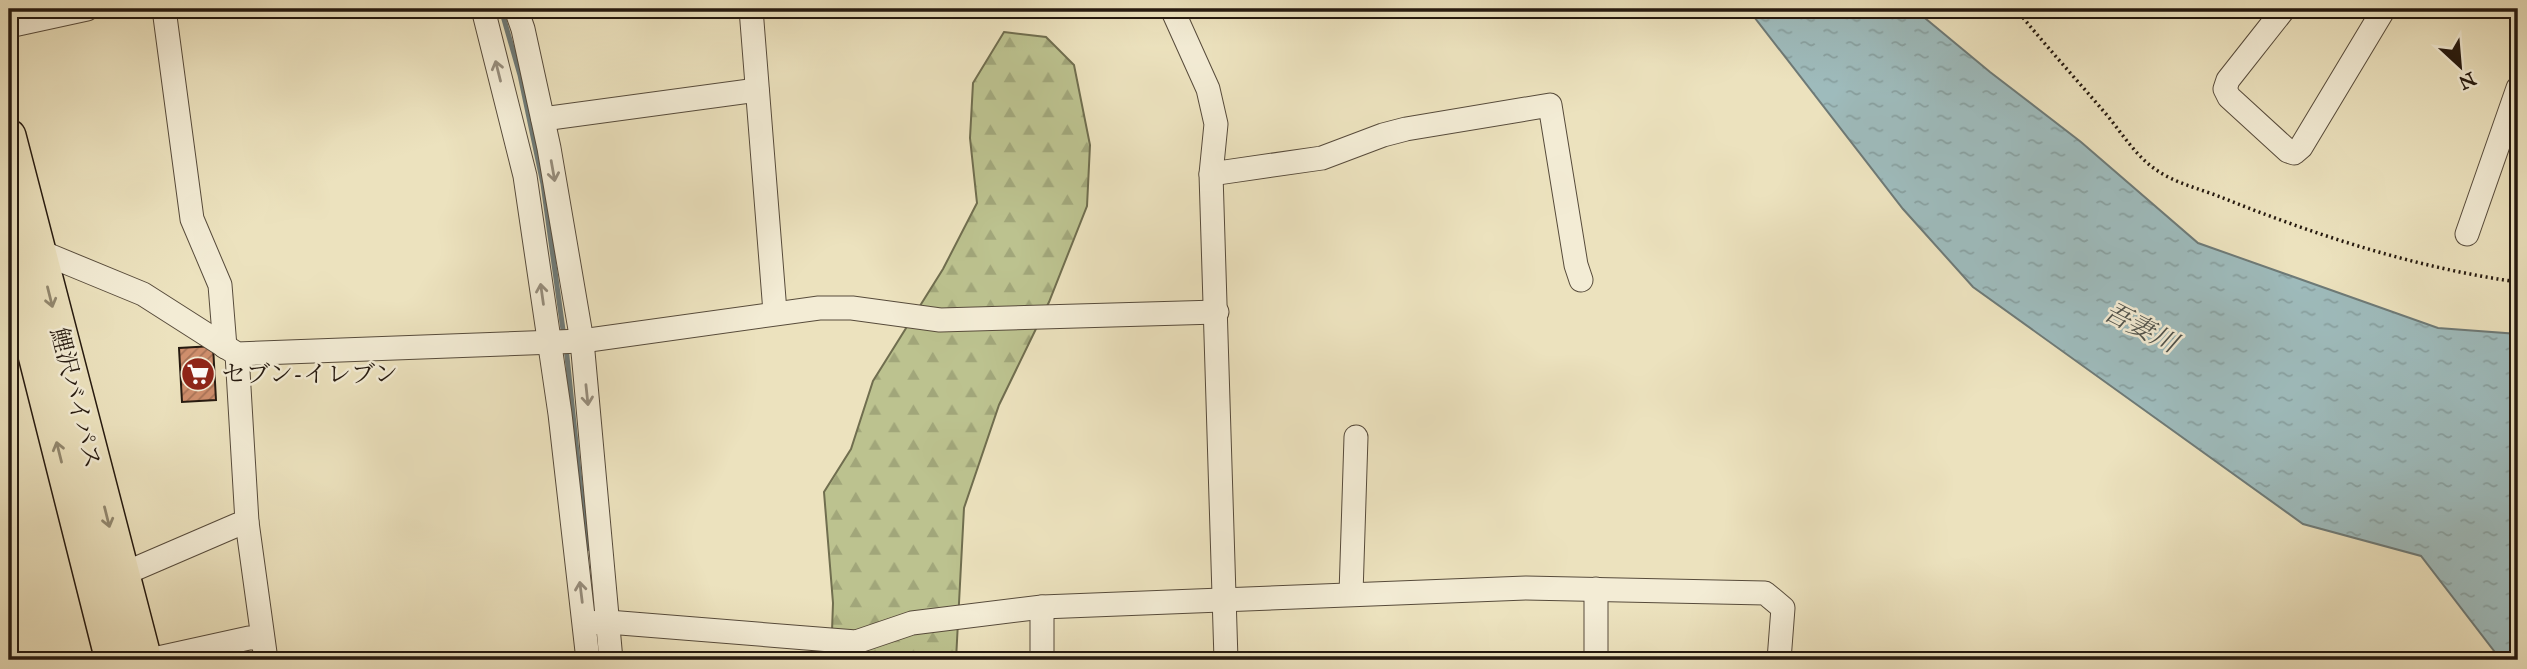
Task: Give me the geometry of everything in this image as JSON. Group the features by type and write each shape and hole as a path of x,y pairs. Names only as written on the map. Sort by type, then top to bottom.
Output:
{"highway":[{"name":"鯉沢バイパス","path":"9,135 19,247 112,660"},
{"name":"鯉沢バイパス","path":"19,247 147,660"}],"street":[{"path":"9,26 87,9"},
{"path":"164,9 192,219 220,285 231,350 247,522 264,649"},
{"path":"483,9 565,341 596,622 588,660"},
{"path":"516,9 543,119 596,622 611,660"},
{"path":"751,9 775,312"},
{"path":"1172,9 1208,89 1216,124 1211,174 1226,660"},
{"path":"2284,9 2228,80 2225,89 2239,106 2288,151 2294,153 2301,147 2384,9"},
{"path":"2468,234 2518,88"},
{"path":"543,119 757,90"},
{"path":"1211,174 1322,158 1406,129 1550,106 1576,265 1581,280"},
{"path":"19,247 143,294 231,350 565,341 775,312 852,308 940,320 1217,312"},
{"path":"1351,594 1356,437"},
{"path":"121,575 247,522"},
{"path":"596,622 856,642 912,623 1042,607 1526,588 1765,593 1783,608 1779,660"},
{"path":"1596,589 1596,660"},
{"path":"1042,607 1042,660"},
{"path":"147,660 249,638 264,649"}],"path":[{"path":"2016,9 2137,154 2157,170 2284,223 2391,256 2518,282"}],"green space":[{"path":"1004,32 1046,37 1074,65 1090,145 1087,206 1049,302 999,405 964,508 956,660 831,660 833,603 824,492 851,449 873,381 943,269 977,203 970,138 973,83"}],"water":[{"name":"吾妻川","path":"1748,9 1914,9 2081,142 2198,243 2438,328 2518,334 2518,660 2501,660 2421,556 2303,524 1973,287 1903,209"}],"building":[{"name":"セブン-イレブン","path":"213,346 216,400 182,402 179,348"}],"waterway":[{"path":"501,9 520,75 543,184 564,337"},
{"path":"566,347 587,549"}],"place":[{"name":"セブン-イレブン","path":"198,374"}]}
